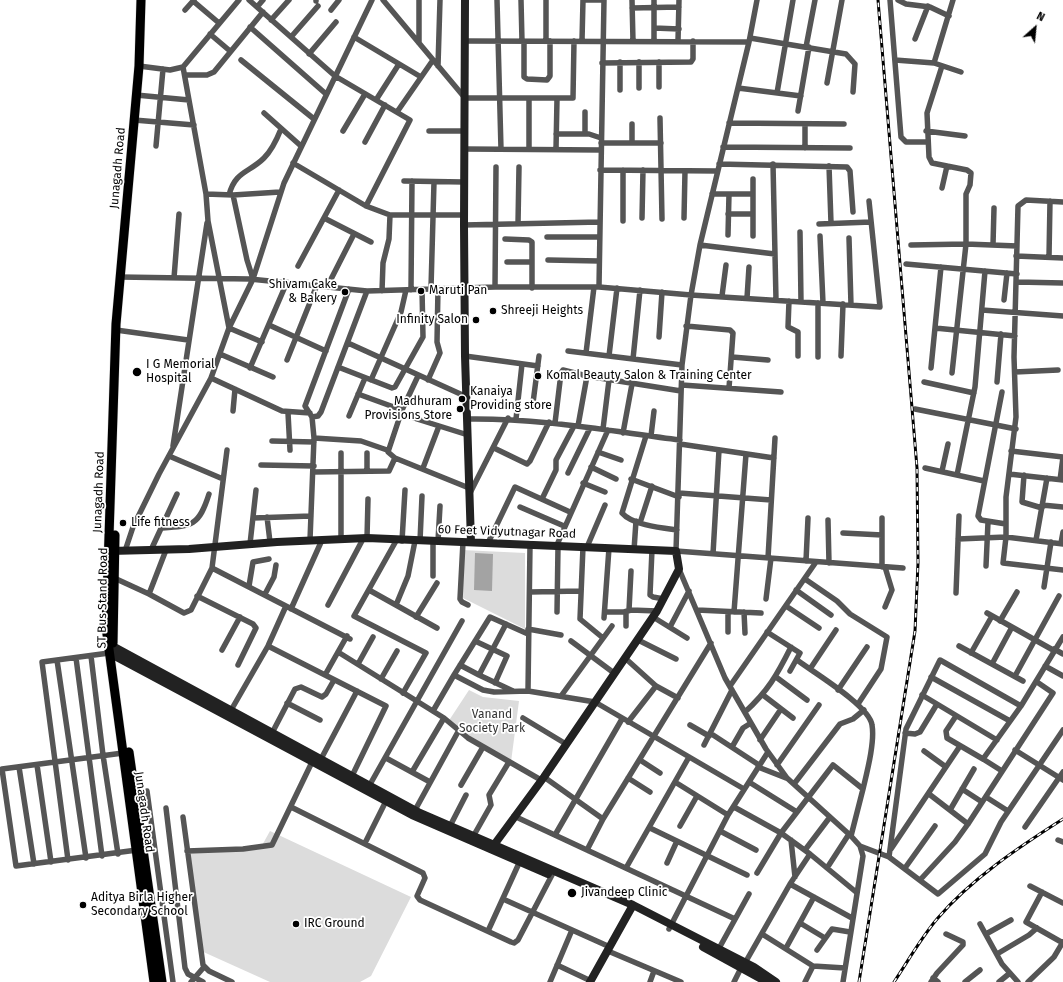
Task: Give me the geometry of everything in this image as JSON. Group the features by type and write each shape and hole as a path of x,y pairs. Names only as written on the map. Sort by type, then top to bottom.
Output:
{"main road":[{"name":"Junagadh Road","path":"122,258 139,66 141,0"},
{"name":"ST Bus Stand Road","path":"122,258 115,506 111,577 111,650 162,982"},
{"name":"Junagadh Road","path":"111,650 123,753 154,982"}],"street":[{"path":"185,10 193,0 220,23"},
{"path":"139,66 176,70 183,68 239,0"},
{"path":"249,0 334,76 410,120 366,206"},
{"path":"257,7 263,0"},
{"path":"271,20 289,0"},
{"path":"331,10 339,0"},
{"path":"125,550 133,527 210,378 229,328 253,279 280,192 371,0"},
{"path":"383,0 465,98 571,99 573,97 574,41"},
{"path":"419,0 419,43"},
{"path":"438,66 440,0"},
{"path":"465,0 464,288 470,490 467,542 460,599 468,605"},
{"path":"497,0 501,149"},
{"path":"521,0 524,77 527,79 547,80 550,76 546,0"},
{"path":"582,41 584,0 604,0 602,41 599,261 586,353"},
{"path":"632,0 633,41"},
{"path":"654,0 654,41"},
{"path":"678,41 679,0"},
{"path":"757,0 738,88 700,245 686,326 682,365 676,551 680,569 711,643 731,688 760,740 787,778 850,835 860,846 863,856 856,892 843,982"},
{"path":"777,93 793,0"},
{"path":"798,111 815,0"},
{"path":"827,83 842,0"},
{"path":"890,0 901,137 906,142 927,142"},
{"path":"898,0 906,4 928,6 949,16"},
{"path":"934,63 953,0"},
{"path":"291,37 317,2"},
{"path":"915,39 928,6"},
{"path":"632,8 679,7"},
{"path":"185,75 211,74 263,12"},
{"path":"309,54 336,22"},
{"path":"250,27 326,94"},
{"path":"654,28 679,29"},
{"path":"210,34 230,51"},
{"path":"354,37 421,77"},
{"path":"465,41 749,40 786,44 846,54 855,64 853,92"},
{"path":"602,63 693,61 693,41"},
{"path":"241,60 314,119"},
{"path":"397,112 433,60"},
{"path":"895,60 934,63 961,72"},
{"path":"620,62 620,90"},
{"path":"639,62 639,88"},
{"path":"659,62 659,87"},
{"path":"376,100 399,64"},
{"path":"942,66 929,103 926,131 929,157 932,163 967,170 971,173 970,185 966,194 966,244 952,373"},
{"path":"183,68 206,194 208,221 229,328"},
{"path":"156,146 163,69"},
{"path":"738,88 801,96"},
{"path":"343,131 365,94"},
{"path":"136,95 189,100"},
{"path":"529,99 529,149"},
{"path":"556,149 557,99"},
{"path":"365,142 385,106"},
{"path":"585,134 586,112"},
{"path":"264,113 301,146"},
{"path":"660,118 662,219"},
{"path":"134,120 194,125"},
{"path":"729,123 844,124"},
{"path":"632,124 632,143"},
{"path":"805,124 805,148"},
{"path":"253,279 231,195 231,186 236,178 264,158 273,146 281,129"},
{"path":"429,131 465,130"},
{"path":"926,131 965,136"},
{"path":"556,134 585,134 601,144"},
{"path":"465,149 556,149 601,144 661,143"},
{"path":"723,147 850,148"},
{"path":"294,163 366,206 390,215 464,215"},
{"path":"719,164 773,164 847,167 850,169 853,212"},
{"path":"773,164 776,300"},
{"path":"829,166 831,223"},
{"path":"942,188 947,166"},
{"path":"495,287 496,167"},
{"path":"518,224 519,167"},
{"path":"600,170 717,171"},
{"path":"623,170 623,221"},
{"path":"642,218 643,170"},
{"path":"684,218 685,171"},
{"path":"753,179 753,236"},
{"path":"404,181 464,182"},
{"path":"349,416 358,394 381,357 401,312 408,290 412,181"},
{"path":"431,288 434,182"},
{"path":"298,266 339,190"},
{"path":"206,194 231,195 280,192"},
{"path":"712,194 753,194"},
{"path":"728,235 729,194"},
{"path":"1063,202 1026,200 1018,206 1015,313 1016,428 1011,451 1006,497 1006,537 1003,563 1063,570"},
{"path":"122,277 253,279 367,291 431,288 596,287 691,295 880,307 869,201"},
{"path":"1049,258 1050,201"},
{"path":"993,245 994,208"},
{"path":"174,278 180,214"},
{"path":"728,214 753,214"},
{"path":"382,291 383,264 389,239 390,215"},
{"path":"324,218 371,242"},
{"path":"172,450 188,340 208,221"},
{"path":"464,225 600,222"},
{"path":"819,224 871,222"},
{"path":"800,232 801,302"},
{"path":"327,287 354,234"},
{"path":"818,357 821,303 820,236"},
{"path":"547,238 599,237"},
{"path":"849,238 851,305"},
{"path":"505,239 531,241 532,288"},
{"path":"911,245 966,244 1016,246"},
{"path":"700,245 775,254"},
{"path":"1016,256 1063,258"},
{"path":"548,260 599,261"},
{"path":"507,262 532,262"},
{"path":"906,264 1017,274"},
{"path":"722,296 726,265"},
{"path":"747,298 749,267"},
{"path":"931,368 941,267"},
{"path":"957,475 974,394 985,272"},
{"path":"1004,300 1006,273"},
{"path":"250,368 287,282"},
{"path":"1017,282 1063,282"},
{"path":"287,360 317,286"},
{"path":"428,380 440,353 437,342 438,288"},
{"path":"610,356 617,288"},
{"path":"310,540 314,440 311,415 306,407 306,404 349,289"},
{"path":"338,367 394,388 423,337 422,289"},
{"path":"633,359 640,290"},
{"path":"210,378 282,412 318,416 321,412 367,291"},
{"path":"659,337 662,292"},
{"path":"789,301 788,327 798,332 798,356"},
{"path":"841,356 843,304"},
{"path":"982,310 1063,316"},
{"path":"269,325 326,351"},
{"path":"686,326 731,331 734,335 729,388"},
{"path":"229,328 262,342"},
{"path":"935,328 1015,336"},
{"path":"119,330 188,340"},
{"path":"997,382 1001,334"},
{"path":"348,343 467,397"},
{"path":"568,351 682,365"},
{"path":"220,354 273,377"},
{"path":"465,356 538,366"},
{"path":"532,403 539,356"},
{"path":"732,357 768,360"},
{"path":"516,419 522,364"},
{"path":"494,448 527,464 530,461 552,422 561,371 564,370 587,376 632,384 681,388 729,388 781,392"},
{"path":"1015,372 1058,370"},
{"path":"387,450 401,412 418,376"},
{"path":"542,499 556,470 556,460 576,426 587,376"},
{"path":"557,612 557,547 564,526 598,452 606,430 609,380"},
{"path":"924,382 974,394"},
{"path":"623,433 632,384"},
{"path":"233,410 235,389"},
{"path":"1002,392 978,516 980,520 1006,524"},
{"path":"358,394 401,412 468,435"},
{"path":"915,409 1016,428"},
{"path":"654,411 648,436 632,479 622,513 638,522 677,530"},
{"path":"288,413 290,450"},
{"path":"468,419 508,418 552,422 648,436 719,450 774,458"},
{"path":"470,490 494,448 508,418"},
{"path":"422,468 439,426"},
{"path":"568,473 590,428"},
{"path":"766,599 770,558 774,438"},
{"path":"272,441 362,441 387,450 396,458 470,490"},
{"path":"942,471 948,444"},
{"path":"111,577 149,594 184,613 191,610 212,568 216,548 227,450"},
{"path":"713,554 719,450"},
{"path":"1009,474 1062,480 1063,457 1011,451"},
{"path":"598,452 621,460"},
{"path":"341,453 341,539"},
{"path":"367,453 368,471"},
{"path":"728,632 738,556 746,454"},
{"path":"169,456 223,479"},
{"path":"262,465 341,472 389,470 396,458"},
{"path":"591,467 616,478"},
{"path":"925,468 984,481"},
{"path":"1024,475 1022,502 1042,506 1063,507"},
{"path":"1036,540 1047,478"},
{"path":"632,479 679,495 743,497 771,500"},
{"path":"583,483 605,492"},
{"path":"634,550 638,522 652,486"},
{"path":"488,543 514,488 518,487 570,512"},
{"path":"250,544 256,490"},
{"path":"403,693 426,653 354,616 399,541 405,490"},
{"path":"151,550 177,494"},
{"path":"161,528 186,526 191,524 203,512 209,494"},
{"path":"396,605 408,576 417,541 422,496"},
{"path":"328,605 365,538 368,499"},
{"path":"603,638 580,621 580,591 585,547 605,505"},
{"path":"433,576 440,506"},
{"path":"520,507 564,526"},
{"path":"253,518 312,516"},
{"path":"956,592 959,516"},
{"path":"267,518 270,542"},
{"path":"806,561 808,518"},
{"path":"882,518 883,567 892,590 885,607"},
{"path":"828,520 829,563"},
{"path":"986,566 988,522"},
{"path":"958,539 1006,537 1062,544 1063,532"},
{"path":"843,533 882,535"},
{"name":"60 Feet Vidyutnagar Road","path":"112,550 216,548 270,542 365,538 399,541 467,542 530,546 676,551 904,568"},
{"path":"229,713 289,608 322,540"},
{"path":"1044,587 1051,542"},
{"path":"528,691 530,546"},
{"path":"609,548 604,615 628,611 655,614 670,627 687,638"},
{"path":"149,594 166,550"},
{"path":"652,550 650,595 652,597 664,599"},
{"path":"249,586 253,562 269,559"},
{"path":"704,745 731,688 767,632 816,562"},
{"path":"265,594 274,577 276,565"},
{"path":"212,568 348,638 338,652 326,675"},
{"path":"492,846 542,779 638,640 664,599 680,569"},
{"path":"626,626 631,570"},
{"path":"805,579 837,601 850,614 887,637 881,669 858,704"},
{"path":"416,617 437,583"},
{"path":"369,590 437,628"},
{"path":"796,590 831,615"},
{"path":"530,592 580,591"},
{"path":"670,627 689,591"},
{"path":"1000,620 1016,592"},
{"path":"197,596 253,624 256,630 238,665"},
{"path":"1015,676 1059,596"},
{"path":"786,606 819,628"},
{"path":"698,610 761,613"},
{"path":"744,612 745,633"},
{"path":"971,653 990,614 1063,654"},
{"path":"222,650 240,617"},
{"path":"433,711 490,617 528,632 561,635"},
{"path":"368,788 418,702 462,621"},
{"path":"479,675 506,624"},
{"path":"561,696 612,626"},
{"path":"992,664 1012,627"},
{"path":"810,669 836,630"},
{"path":"767,632 800,653 790,671"},
{"path":"358,664 373,637"},
{"path":"983,760 1021,706 1063,637"},
{"path":"638,640 676,659"},
{"path":"475,641 507,656 496,683"},
{"path":"571,641 614,673"},
{"path":"587,850 603,819 711,643"},
{"path":"268,646 386,706 352,776"},
{"path":"959,646 1024,680"},
{"path":"744,712 763,695 776,677 791,647"},
{"path":"838,690 867,647"},
{"path":"68,860 42,662 91,656 111,650 289,746 352,776 368,788"},
{"path":"381,679 397,651"},
{"path":"338,652 444,718 468,738 542,779 575,799 603,819"},
{"path":"91,656 103,755 118,854"},
{"path":"76,658 102,856"},
{"path":"625,658 656,686 678,698"},
{"path":"57,660 86,858"},
{"path":"797,660 858,704 864,710 873,726 869,763 850,835 827,868"},
{"path":"889,857 905,733 910,718 940,660 1021,706"},
{"path":"460,665 513,692"},
{"path":"1045,666 1063,676"},
{"path":"454,675 483,690 494,692 528,691 594,702 744,789"},
{"path":"776,677 807,700"},
{"path":"931,677 1010,721"},
{"path":"271,736 296,687 301,687 319,696 324,696 334,680"},
{"path":"920,880 955,842 968,824 1053,693 1036,682"},
{"path":"628,722 656,686"},
{"path":"187,851 270,846 276,841 291,807 316,759 357,692"},
{"path":"763,695 793,718"},
{"path":"922,695 997,740"},
{"path":"287,703 320,720"},
{"path":"905,733 915,734 920,732 937,704"},
{"path":"777,765 819,706"},
{"path":"760,740 781,709"},
{"path":"794,784 840,724 853,719 864,710"},
{"path":"956,716 945,733 947,738 1002,771"},
{"path":"412,772 444,718"},
{"path":"523,718 566,744"},
{"path":"555,835 622,719"},
{"path":"732,747 743,728 751,723"},
{"path":"690,725 710,734 732,747 759,766 787,778"},
{"path":"414,812 459,730"},
{"path":"860,846 889,857 938,894 985,854 1008,811 1063,730"},
{"path":"890,850 960,746"},
{"path":"461,785 483,747"},
{"path":"1015,750 1061,778"},
{"path":"924,751 946,767"},
{"path":"670,926 728,815 768,752"},
{"path":"123,753 2,769 16,866 118,854 137,850"},
{"path":"626,868 689,757"},
{"path":"386,758 430,782"},
{"path":"316,759 414,812 632,908 670,926 776,982"},
{"path":"640,760 660,772"},
{"path":"474,835 491,805 489,795 509,762"},
{"path":"37,764 51,862"},
{"path":"757,873 781,833 833,765 863,789"},
{"path":"19,767 34,864"},
{"path":"950,810 974,769"},
{"path":"1025,827 1061,778 1063,772"},
{"path":"628,778 650,792"},
{"path":"675,782 728,815"},
{"path":"749,782 797,812"},
{"path":"962,789 1008,811"},
{"path":"147,791 173,982"},
{"path":"929,794 968,824"},
{"path":"448,828 466,795"},
{"path":"680,826 697,796"},
{"path":"365,843 388,799"},
{"path":"291,807 424,874 425,878 417,896 420,900 511,942 516,942 552,875"},
{"path":"734,807 781,833 805,850 856,892"},
{"path":"166,808 185,968 193,980 203,982"},
{"path":"514,816 735,919"},
{"path":"183,817 204,967 209,972 232,982"},
{"path":"805,850 830,817"},
{"path":"905,868 935,826"},
{"path":"448,828 474,835 520,861 584,887"},
{"path":"650,828 747,875"},
{"path":"720,832 756,850"},
{"path":"791,840 795,876"},
{"path":"667,863 677,841"},
{"path":"734,982 790,884 810,854"},
{"path":"488,931 520,861"},
{"path":"790,884 852,918"},
{"path":"1030,886 1063,903"},
{"path":"1028,982 1054,958 1063,942 1026,921 1042,892"},
{"path":"717,951 749,894"},
{"path":"786,948 814,898"},
{"path":"503,899 572,930 654,971 681,982"},
{"path":"557,965 590,982 632,908"},
{"path":"153,918 164,917"},
{"path":"986,934 1011,920"},
{"path":"800,923 825,938"},
{"path":"980,924 997,954 1018,982"},
{"path":"997,954 1029,935 1037,928"},
{"path":"817,950 825,938 834,929 850,932"},
{"path":"550,982 572,930"},
{"path":"762,934 813,966 845,968"},
{"path":"938,982 932,980 963,945 962,942 946,934"},
{"path":"743,964 767,982"},
{"path":"805,982 813,966"},
{"path":"193,980 204,967"},
{"path":"968,981 980,970"},
{"path":"650,982 654,971"},
{"path":"999,982 1010,973"}],"green space":[{"path":"462,550 525,553 525,629 461,597"},
{"name":"Vanand Society Park","path":"469,690 483,697 519,701 511,762 448,722"},
{"name":"IRC Ground","path":"270,831 411,897 371,976 360,982 270,982 199,950 186,853 260,849"}],"shaded area":[{"path":"475,553 493,554 492,591 474,590"}],"railway":[{"path":"859,982 915,631 918,563 917,468 878,0"},
{"path":"894,982 926,934 950,904 996,864 1063,819"}],"place":[{"name":"Maruti Pan","path":"421,291"},
{"name":"Shivam Cake & Bakery","path":"345,292"},
{"name":"Shreeji Heights","path":"493,311"},
{"name":"Infinity Salon","path":"476,320"},
{"name":"I G Memorial Hospital","path":"137,372"},
{"name":"Komal Beauty Salon & Training Center","path":"538,376"},
{"name":"Kanaiya Providing store","path":"462,399"},
{"name":"Madhuram Provisions Store","path":"460,409"},
{"name":"Life fitness","path":"123,523"},
{"name":"Jivandeep Clinic","path":"572,893"},
{"name":"Aditya Birla Higher Secondary School","path":"83,905"},
{"name":"IRC Ground","path":"296,924"}]}
